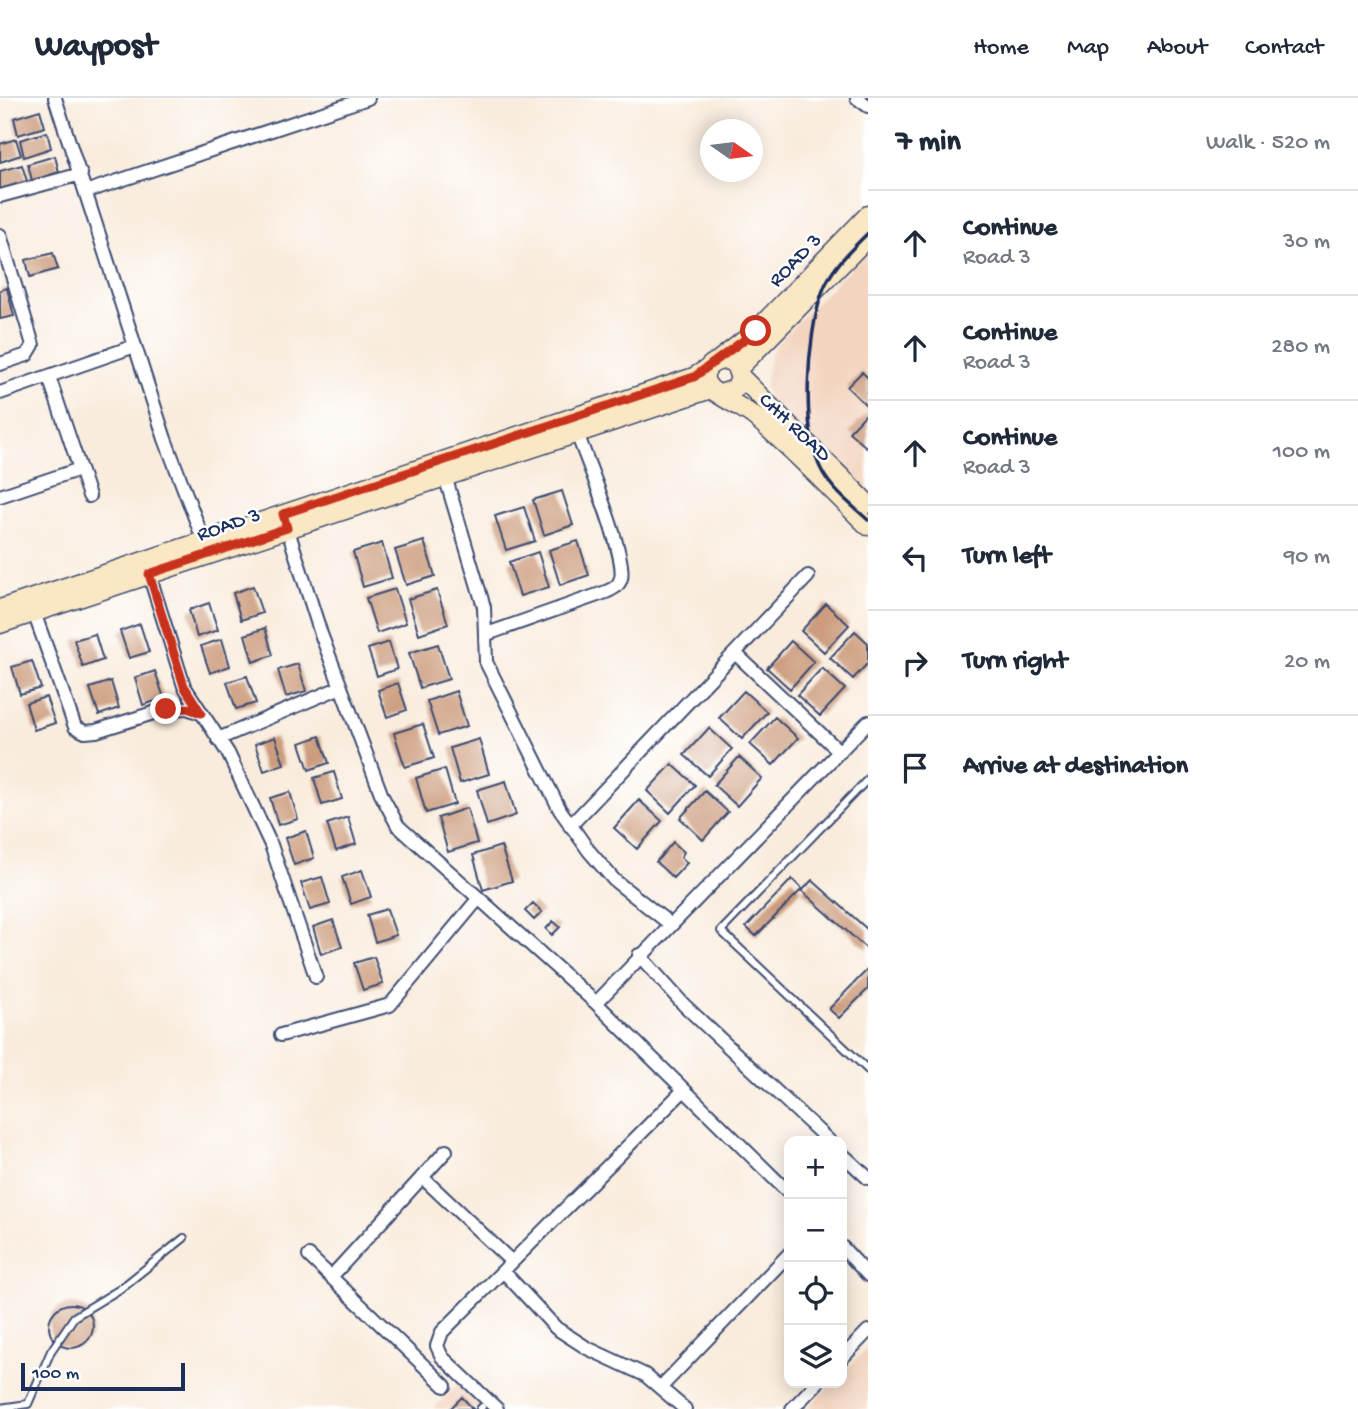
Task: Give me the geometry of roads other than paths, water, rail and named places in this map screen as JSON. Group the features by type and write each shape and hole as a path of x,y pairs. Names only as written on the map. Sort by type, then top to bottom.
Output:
{"street":[{"path":"55,98 88,191 135,346 189,508 206,547"},
{"path":"88,191 368,98"},
{"path":"858,98 868,106"},
{"path":"0,196 81,174"},
{"name":"ROAD 3","path":"739,372 868,215"},
{"path":"0,235 5,270 33,345 27,355 0,364"},
{"name":"ROAD 3","path":"0,625 32,606 285,521 694,377 756,331 868,237"},
{"path":"0,393 135,346"},
{"path":"739,372 735,389 716,391 706,380 714,364 730,361 868,504"},
{"path":"49,377 89,496"},
{"name":"ROAD 3","path":"285,521 445,476 716,391"},
{"name":"CHH ROAD","path":"716,391 762,423 868,526"},
{"path":"487,634 606,592 615,588 621,579 619,555 577,433"},
{"path":"0,496 80,469"},
{"path":"445,476 484,607 486,662 570,826 614,880 670,924"},
{"path":"285,521 341,687 382,796 398,825 596,1003 784,1188"},
{"name":"ROAD 3","path":"0,609 32,606 149,574 206,547"},
{"path":"149,574 184,686 234,765 271,845 316,978"},
{"path":"570,826 808,576"},
{"path":"32,606 75,727 85,732 96,731 177,708 201,713"},
{"path":"735,653 840,752"},
{"path":"218,739 341,687"},
{"path":"596,1003 639,955 868,722"},
{"path":"281,1035 390,1005 478,899"},
{"path":"639,955 684,1005 824,1136"},
{"path":"487,1406 442,1357 438,1346 442,1332 684,1090"},
{"path":"331,1277 446,1151"},
{"path":"847,1159 868,1178"},
{"path":"422,1177 508,1266 556,1328 587,1348 628,1365 661,1387 685,1409"},
{"path":"847,1252 868,1275"},
{"path":"309,1256 445,1386"},
{"path":"661,1387 784,1259"},
{"path":"847,1353 868,1331"},
{"path":"792,1409 812,1388"}],"lane":[{"path":"868,779 721,930 868,1070"},
{"path":"0,1408 28,1404 51,1352 74,1317 120,1289 184,1238"}],"railway":[{"path":"868,233 836,268 822,293 813,334 808,384 811,434 823,473 838,493 868,520"}]}
